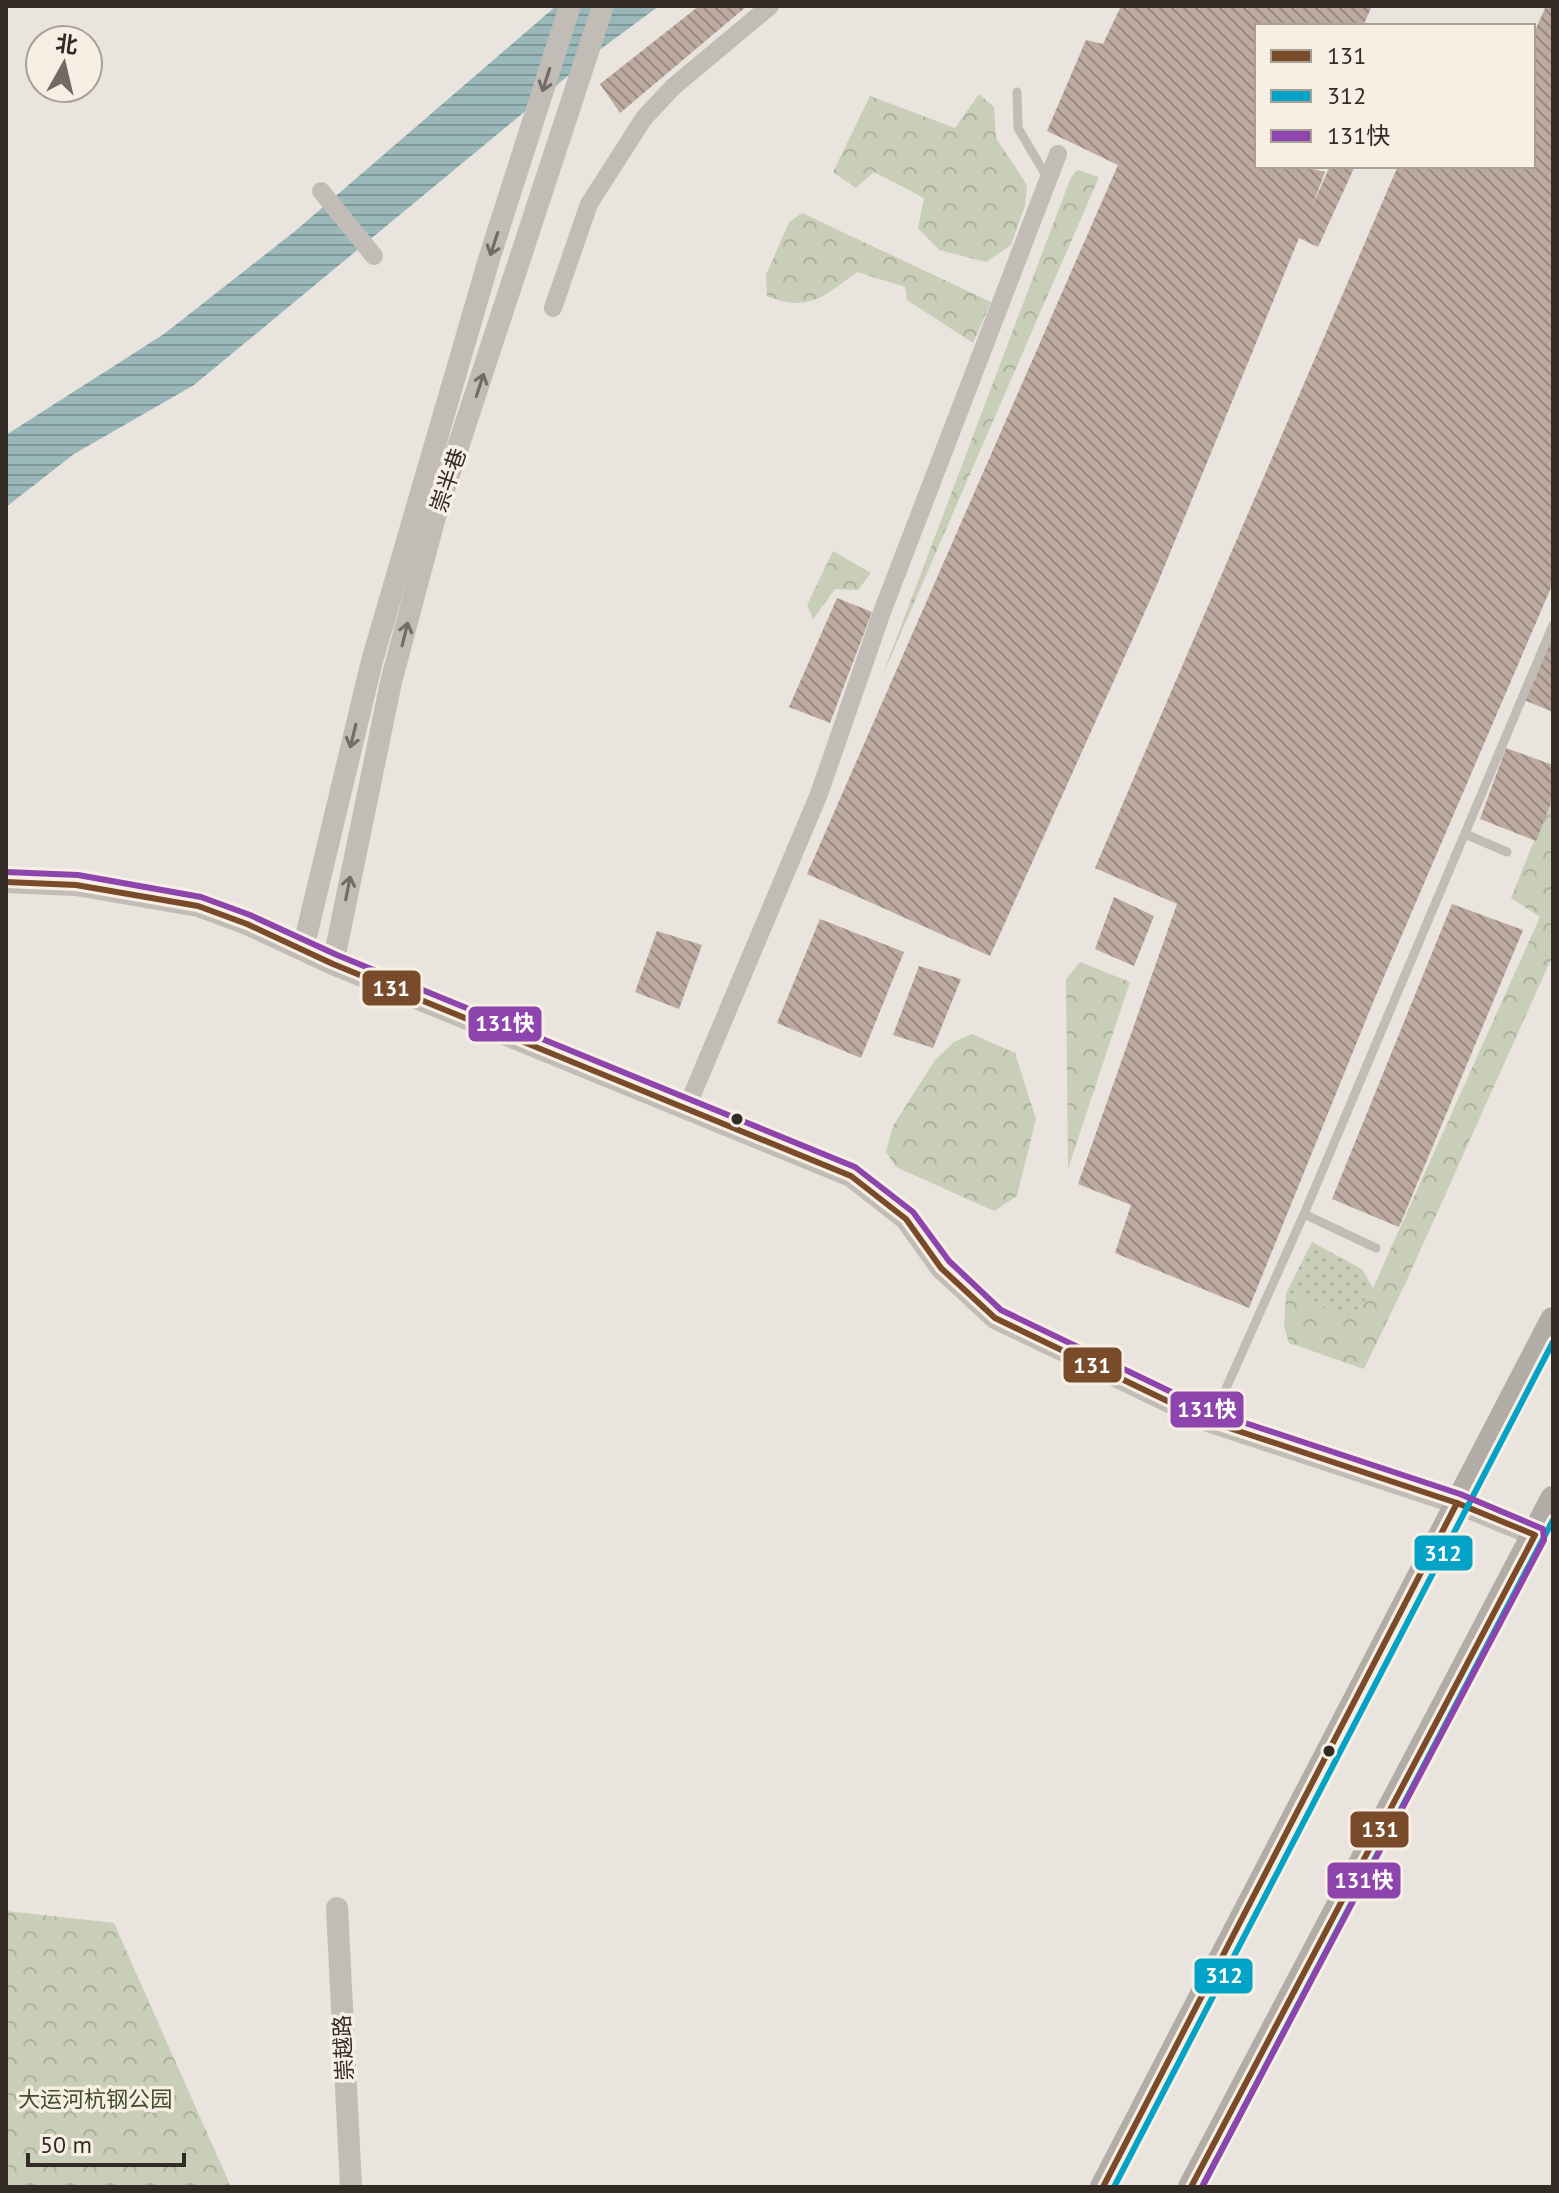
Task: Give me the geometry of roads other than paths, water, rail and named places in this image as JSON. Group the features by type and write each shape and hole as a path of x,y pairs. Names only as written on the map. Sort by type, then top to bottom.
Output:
{"main road":[{"path":"1103,2187 1553,1320"},
{"path":"1191,2187 1553,1499"}],"street":[{"name":"崇半巷","path":"303,949 372,661 438,430 570,6"},
{"name":"崇半巷","path":"333,964 381,727 435,517 603,6"},
{"path":"553,308 589,204 644,118 673,87 770,6"},
{"path":"687,1107 819,794 882,612 1058,154"},
{"path":"321,191 374,256"},
{"path":"6,882 76,885 198,906 851,1176 906,1219 941,1268 995,1318 1211,1422 1457,1503 1535,1535"},
{"name":"崇越路","path":"337,1908 351,2187"}],"lane":[{"path":"1017,92 1018,128 1048,179"},
{"path":"1211,1422 1304,1214 1553,625"},
{"path":"1465,834 1507,852"},
{"path":"1304,1214 1376,1248"}],"water":[{"path":"556,6 659,6 598,51 194,385 74,454 6,507 6,435 164,334 294,232"}],"park label":[{"name":"大运河杭钢公园","path":"95,2099"}]}
